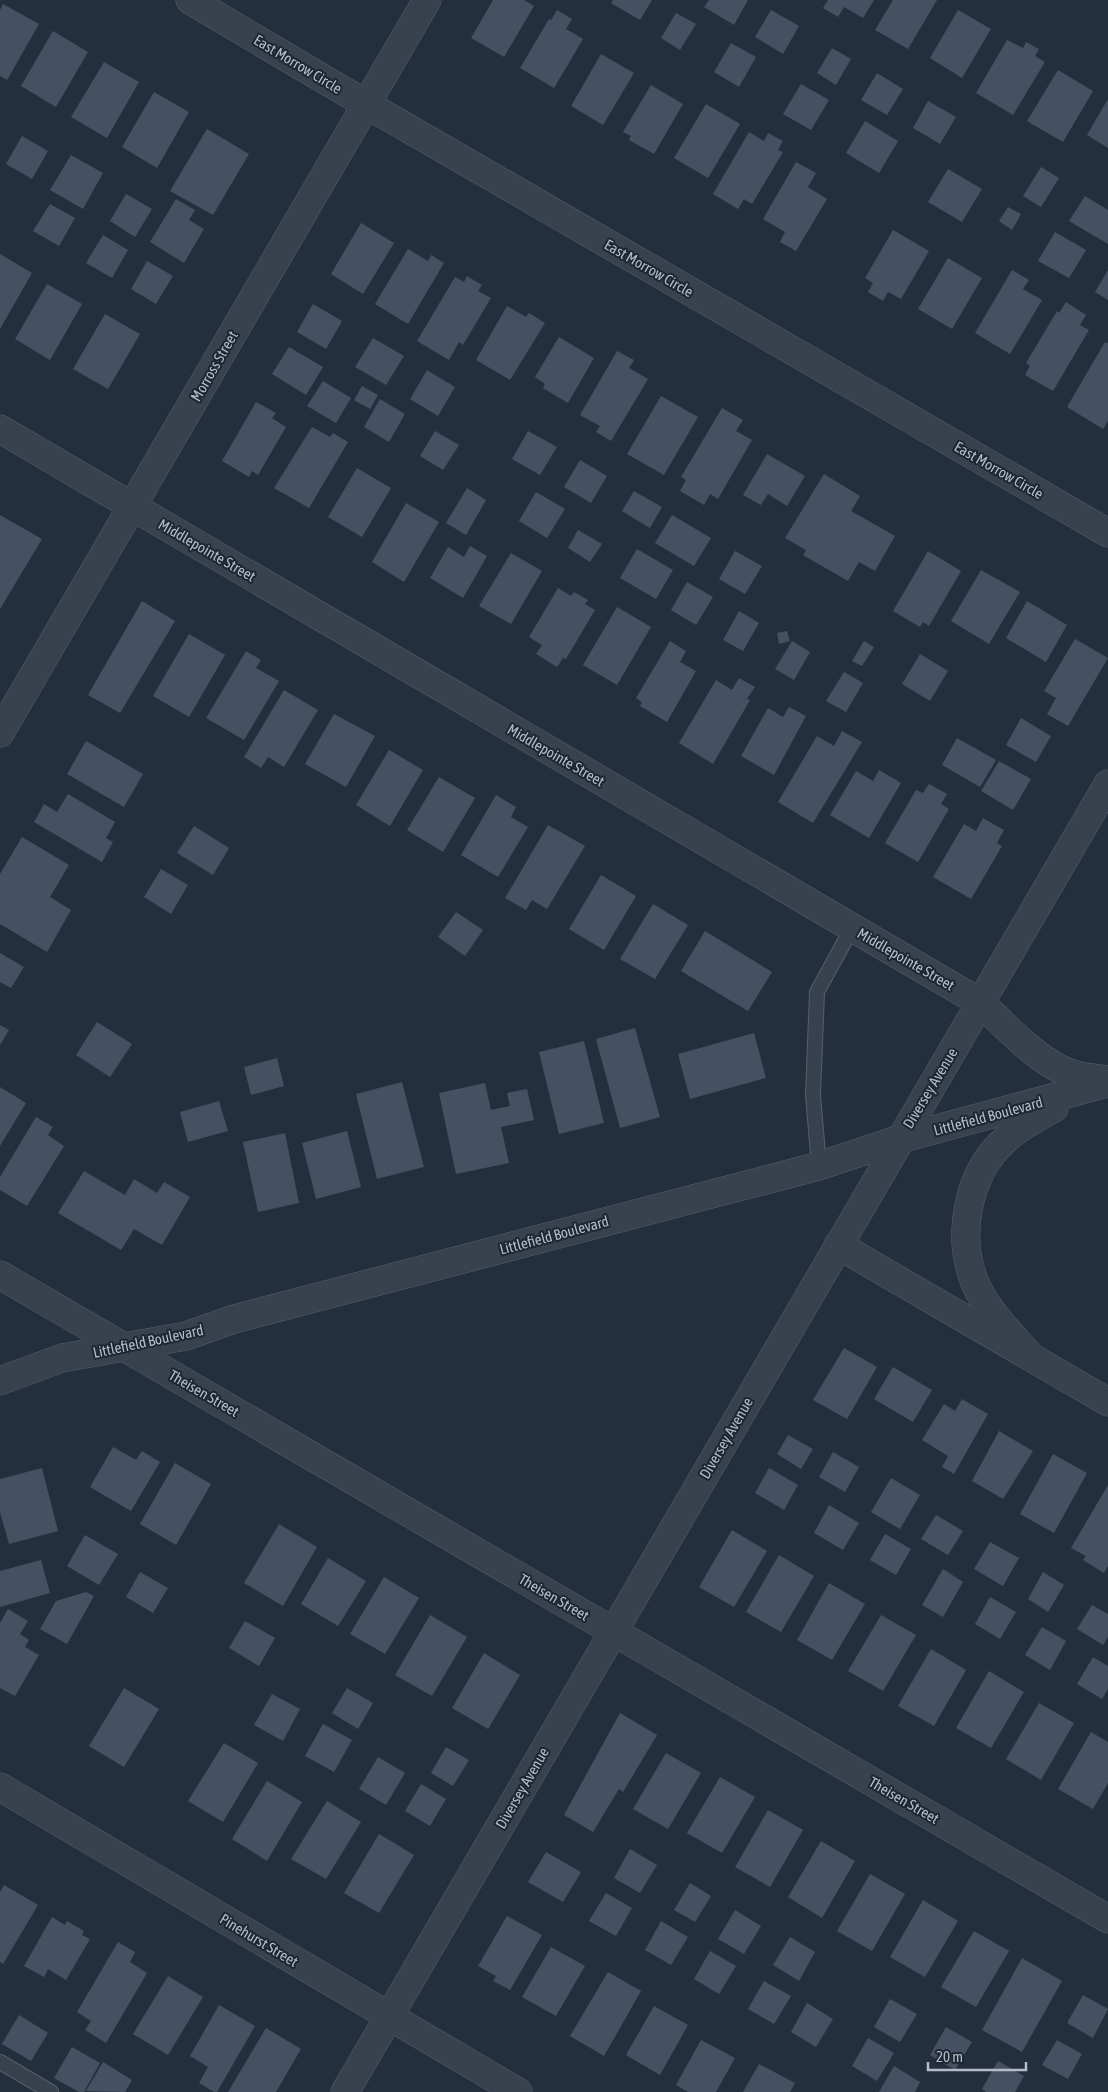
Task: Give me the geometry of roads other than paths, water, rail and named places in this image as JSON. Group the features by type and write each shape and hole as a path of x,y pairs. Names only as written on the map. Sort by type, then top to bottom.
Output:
{"street":[{"name":"East Morrow Circle","path":"190,0 366,104 1108,533"},
{"name":"Morross Street","path":"0,733 427,0"},
{"name":"Middlepointe Street","path":"0,429 981,1003 1021,1041 1061,1070 1102,1083"},
{"name":"Diversey Avenue","path":"345,2092 1108,784"},
{"name":"Littlefield Boulevard","path":"0,1381 62,1358 186,1336 234,1319 819,1166 900,1139 1102,1083"},
{"path":"1030,1356 990,1310 976,1284 969,1263 966,1240 969,1204 982,1168 1005,1139 1029,1122 1102,1083"},
{"path":"838,1245 1108,1402"},
{"name":"Theisen Street","path":"0,1275 1108,1918"},
{"name":"Pinehurst Street","path":"0,1787 518,2092"}],"lane":[{"path":"819,1166 813,1095 817,992 852,928"},
{"path":"0,2062 51,2092"}]}
